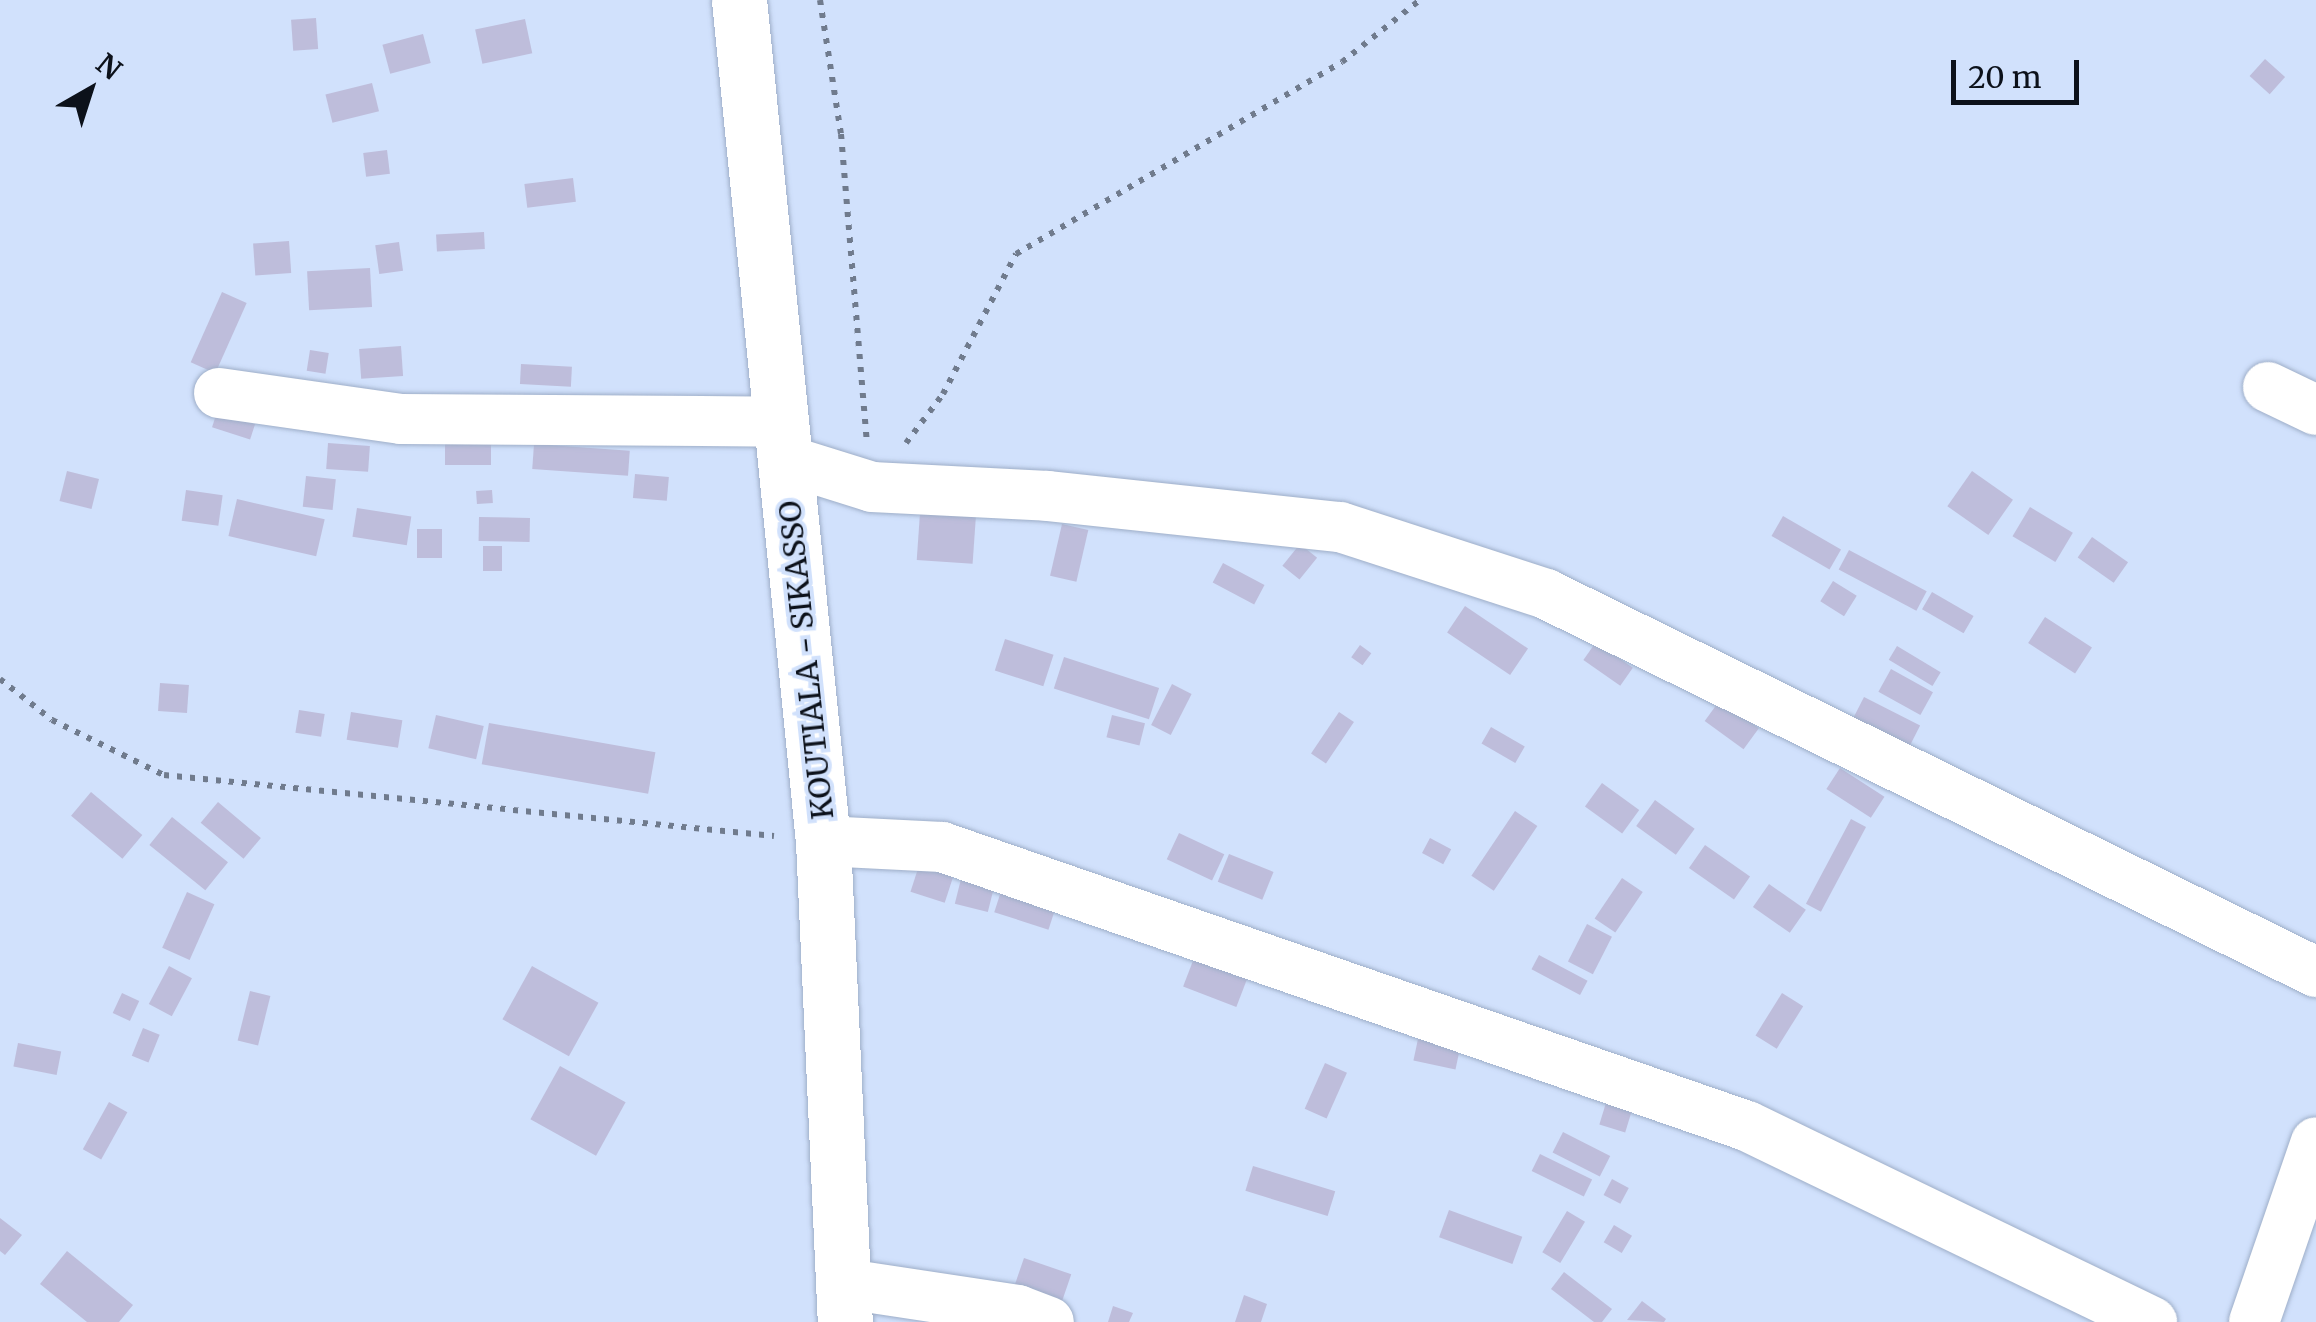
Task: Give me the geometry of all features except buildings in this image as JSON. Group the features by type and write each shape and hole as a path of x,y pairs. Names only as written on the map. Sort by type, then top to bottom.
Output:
{"main road":[{"name":"KOUTIALA - SIKASSO","path":"739,0 823,841 845,1303"}],"street":[{"path":"2268,387 2316,410"},
{"path":"219,393 401,419 784,441 872,488 1048,496 1340,527 1546,594 2316,972"},
{"path":"823,841 942,847 1747,1126 2152,1322"},
{"path":"2254,1322 2316,1142"},
{"path":"845,1303 1018,1310 1048,1322"}],"path":[{"path":"820,0 841,134 872,488"},
{"path":"872,488 943,394 1016,254 1342,62 1420,0"},
{"path":"0,679 52,720 164,775 823,841"}]}
